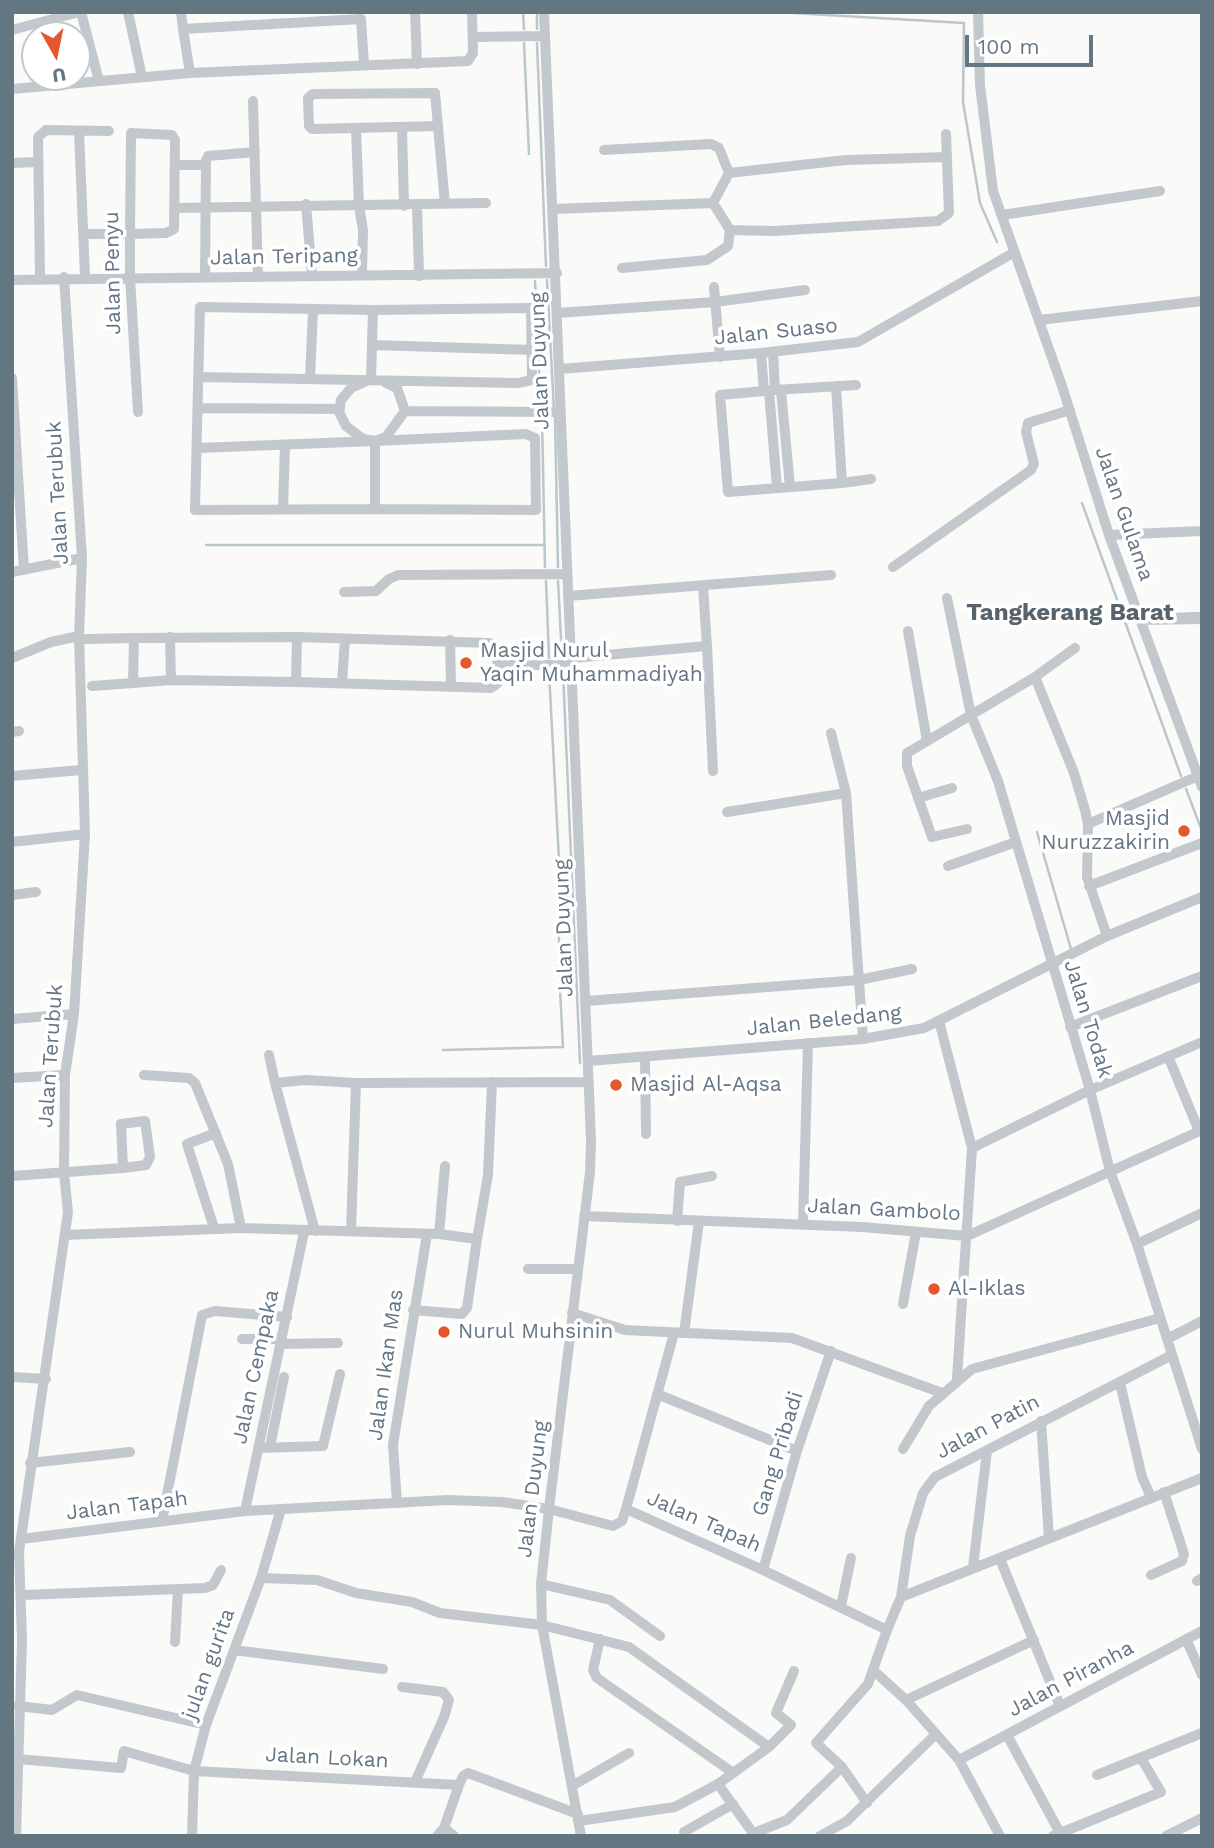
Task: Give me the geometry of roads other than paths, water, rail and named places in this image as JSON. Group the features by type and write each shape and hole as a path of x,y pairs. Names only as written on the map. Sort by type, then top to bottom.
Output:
{"street":[{"path":"58,21 80,12 99,82"},
{"path":"128,12 142,77"},
{"path":"181,12 190,73"},
{"path":"415,12 417,64"},
{"path":"91,82 190,73 470,61 472,12"},
{"name":"Jalan Duyung","path":"544,12 560,369 551,412 567,574 572,662 591,1151 541,1584 542,1625 581,1836"},
{"name":"Jalan Gulama","path":"978,12 980,85 986,153 993,191 1070,410 1109,535 1200,781"},
{"path":"183,29 361,15 364,64"},
{"path":"473,37 545,36"},
{"path":"438,126 311,128 309,97 312,94 434,92 438,99 445,204"},
{"path":"253,101 258,276"},
{"path":"402,128 404,205"},
{"path":"356,129 359,206 363,230 362,275"},
{"path":"40,278 40,133 46,130 109,131"},
{"path":"79,131 85,276"},
{"name":"Jalan Penyu","path":"138,412 130,276 131,132 172,135 175,140 175,164"},
{"path":"730,230 774,231 938,221 949,213 946,134"},
{"path":"604,150 711,144 719,148 729,173 713,203"},
{"path":"205,277 205,164 208,156 255,152"},
{"path":"729,173 846,160 947,157"},
{"path":"12,163 38,162"},
{"path":"88,234 170,232 175,227 175,164 205,164"},
{"path":"1002,215 1160,191"},
{"path":"176,208 486,203"},
{"path":"553,209 713,203"},
{"path":"622,268 707,260 725,250 730,240 730,230 713,203"},
{"path":"306,204 312,275"},
{"path":"417,205 419,276"},
{"name":"Jalan Suaso","path":"560,369 720,357 858,342 1013,253"},
{"name":"Jalan Teripang","path":"12,279 85,276 419,276 557,273"},
{"name":"Jalan Terubuk","path":"16,1836 17,1641 23,1595 16,1552 21,1539 30,1462 46,1379 68,1212 64,1173 65,1075 74,1014 85,834 81,770 82,558 64,277"},
{"path":"714,287 720,357"},
{"path":"557,313 715,302 805,289"},
{"path":"1039,320 1202,302"},
{"path":"198,377 519,383 533,380 531,308 313,310 200,307 198,377 198,448 195,510 536,510 535,438 526,434 198,448"},
{"path":"310,379 313,310"},
{"path":"371,380 373,310"},
{"path":"372,345 532,350"},
{"path":"773,352 772,391 777,488"},
{"path":"761,353 772,391 790,487"},
{"path":"12,378 18,571 82,558"},
{"path":"371,380 397,388 405,411 386,437 374,441 363,439 346,426 340,409 341,400 351,388 371,380"},
{"path":"856,385 720,395 728,492 871,479"},
{"path":"836,386 842,482"},
{"path":"198,408 340,409"},
{"path":"892,567 1031,470 1034,464 1026,432 1028,423 1070,410"},
{"path":"405,411 551,412"},
{"path":"374,441 374,509"},
{"path":"283,509 285,444"},
{"path":"1109,535 1202,530"},
{"path":"344,592 376,592 389,579 398,575 567,574"},
{"path":"568,596 831,575"},
{"path":"703,586 713,771"},
{"name":"Jalan Todak","path":"947,598 971,715 1016,842 1050,964 1090,1090 1110,1171 1202,1449"},
{"path":"1141,620 1202,619"},
{"path":"908,631 927,741"},
{"path":"170,637 171,680"},
{"path":"12,658 51,642 82,638 297,637 450,640 493,645 498,665 498,683 494,688 171,680 92,686"},
{"path":"296,682 297,637"},
{"path":"133,683 134,638"},
{"path":"342,683 345,639"},
{"path":"450,640 451,687"},
{"path":"498,665 572,662 707,646"},
{"path":"967,829 933,838 906,757 910,751 1035,677 1075,648"},
{"path":"1035,677 1074,773 1088,824 1086,869 1089,886 1107,936"},
{"path":"831,733 846,793 863,1039"},
{"path":"12,776 81,770"},
{"path":"1088,824 1200,781"},
{"path":"918,798 952,788"},
{"path":"727,813 846,793"},
{"path":"12,842 85,834"},
{"path":"948,866 1016,842"},
{"path":"1089,886 1202,843"},
{"path":"12,895 36,892"},
{"name":"Jalan Beledang","path":"588,1061 863,1039 911,1032 939,1021 1107,936 1202,897"},
{"path":"586,1001 859,980 912,969"},
{"path":"1070,1027 1202,976"},
{"path":"12,1019 74,1014"},
{"path":"939,1021 972,1148 957,1378"},
{"path":"972,1148 1090,1090 1202,1042"},
{"path":"803,1224 808,1043"},
{"path":"269,1055 309,1231"},
{"path":"1168,1056 1200,1130"},
{"path":"645,1058 646,1134"},
{"path":"12,1078 65,1075"},
{"path":"144,1075 189,1078 195,1083 233,1183 241,1228"},
{"path":"275,1083 305,1080 356,1083 589,1082"},
{"path":"413,1310 462,1314 467,1307 488,1175 492,1082"},
{"path":"351,1231 356,1083"},
{"path":"12,1176 64,1173 123,1168 143,1166 149,1162 147,1126 142,1120 121,1124 123,1168"},
{"name":"Jalan Gambolo","path":"584,1216 803,1224 967,1236 1200,1130"},
{"path":"214,1228 187,1144 216,1133"},
{"name":"Jalan Ikan Mas","path":"397,1503 393,1446 413,1310 433,1234 445,1166"},
{"path":"677,1221 680,1182 712,1176"},
{"path":"1136,1244 1202,1213"},
{"path":"625,1509 657,1394 679,1333 699,1222"},
{"path":"65,1235 241,1228 433,1234 477,1239"},
{"name":"Jalan Cempaka","path":"246,1511 258,1448 272,1406 280,1342 309,1231"},
{"path":"903,1304 916,1232"},
{"path":"528,1269 578,1269"},
{"path":"162,1521 202,1315 215,1311 286,1317"},
{"path":"572,1313 625,1330 784,1337 831,1350 942,1393"},
{"path":"903,1449 924,1413 942,1393 957,1378 979,1366 1041,1353 1160,1318"},
{"path":"1167,1339 1202,1321"},
{"path":"242,1339 338,1343"},
{"name":"Gang Pribadi","path":"764,1570 797,1451 831,1350"},
{"name":"Jalan Patin","path":"901,1597 910,1536 928,1484 945,1470 1172,1355"},
{"path":"258,1448 318,1447 326,1443 340,1374"},
{"path":"12,1377 46,1379"},
{"path":"271,1447 272,1406 284,1377"},
{"path":"1120,1383 1142,1477 1151,1497"},
{"path":"657,1394 797,1451"},
{"path":"1041,1421 1049,1538"},
{"path":"973,1567 987,1451"},
{"path":"30,1462 130,1452"},
{"path":"867,1803 842,1768 816,1743 868,1684 901,1597 1202,1478"},
{"path":"1151,1575 1182,1561 1184,1554 1164,1492"},
{"name":"Jalan Tapah","path":"21,1539 246,1511 397,1503 474,1500 549,1509 614,1526 622,1521 625,1509 764,1570 887,1630"},
{"name":"julan gurita","path":"192,1836 194,1771 206,1725 261,1578 281,1509"},
{"path":"841,1606 851,1558"},
{"path":"1000,1559 1060,1706"},
{"path":"23,1595 178,1590 213,1585 221,1570"},
{"path":"261,1578 317,1580 356,1593 412,1602 440,1613 542,1625 629,1647 769,1747"},
{"path":"541,1584 610,1600 660,1636"},
{"path":"175,1642 178,1590"},
{"name":"Jalan Piranha","path":"959,1760 1202,1631"},
{"path":"600,1639 593,1670 597,1678 732,1772"},
{"path":"1186,1639 1202,1675"},
{"path":"906,1700 1034,1640"},
{"path":"234,1650 383,1669"},
{"path":"578,1818 675,1807 718,1784 769,1747 791,1725 776,1713 794,1671"},
{"path":"874,1671 906,1700 959,1760 1000,1836"},
{"path":"402,1687 443,1692 449,1700 415,1782"},
{"path":"18,1706 52,1710 77,1695 206,1725"},
{"path":"1097,1775 1202,1733"},
{"path":"820,1836 847,1821 935,1735"},
{"path":"1007,1735 1057,1835 1161,1792 1141,1758"},
{"name":"Jalan Lokan","path":"18,1759 121,1768 124,1751 194,1771 459,1785 463,1776 472,1773 578,1818"},
{"path":"572,1786 629,1753"},
{"path":"718,1784 754,1834 787,1820 842,1768"},
{"path":"454,1836 441,1832 459,1785"},
{"path":"684,1832 733,1804"},
{"path":"1166,1836 1202,1818"}],"waterway":[{"path":"523,12 524,29"},
{"path":"537,12 537,29"},
{"path":"775,12 964,23 963,102 980,203 997,242"},
{"path":"524,43 529,154"},
{"path":"537,43 546,266"},
{"path":"547,280 554,410"},
{"path":"535,281 541,410"},
{"path":"542,416 545,567"},
{"path":"555,416 558,567"},
{"path":"1082,503 1181,776"},
{"path":"206,545 544,545"},
{"path":"546,581 549,658"},
{"path":"558,581 562,658"},
{"path":"1154,615 1202,613"},
{"path":"443,1050 563,1047 559,969 559,860 549,672"},
{"path":"563,672 580,1063"},
{"path":"1186,789 1202,831"},
{"path":"1037,832 1071,949"}],"place":[{"name":"Masjid Nurul Yaqin Muhammadiyah","path":"466,663"},
{"name":"Masjid Nuruzzakirin","path":"1184,831"},
{"name":"Masjid Al-Aqsa","path":"616,1085"},
{"name":"Al-Iklas","path":"934,1289"},
{"name":"Nurul Muhsinin","path":"444,1332"}],"district":[{"name":"Tangkerang Barat","path":"1070,613"}]}
